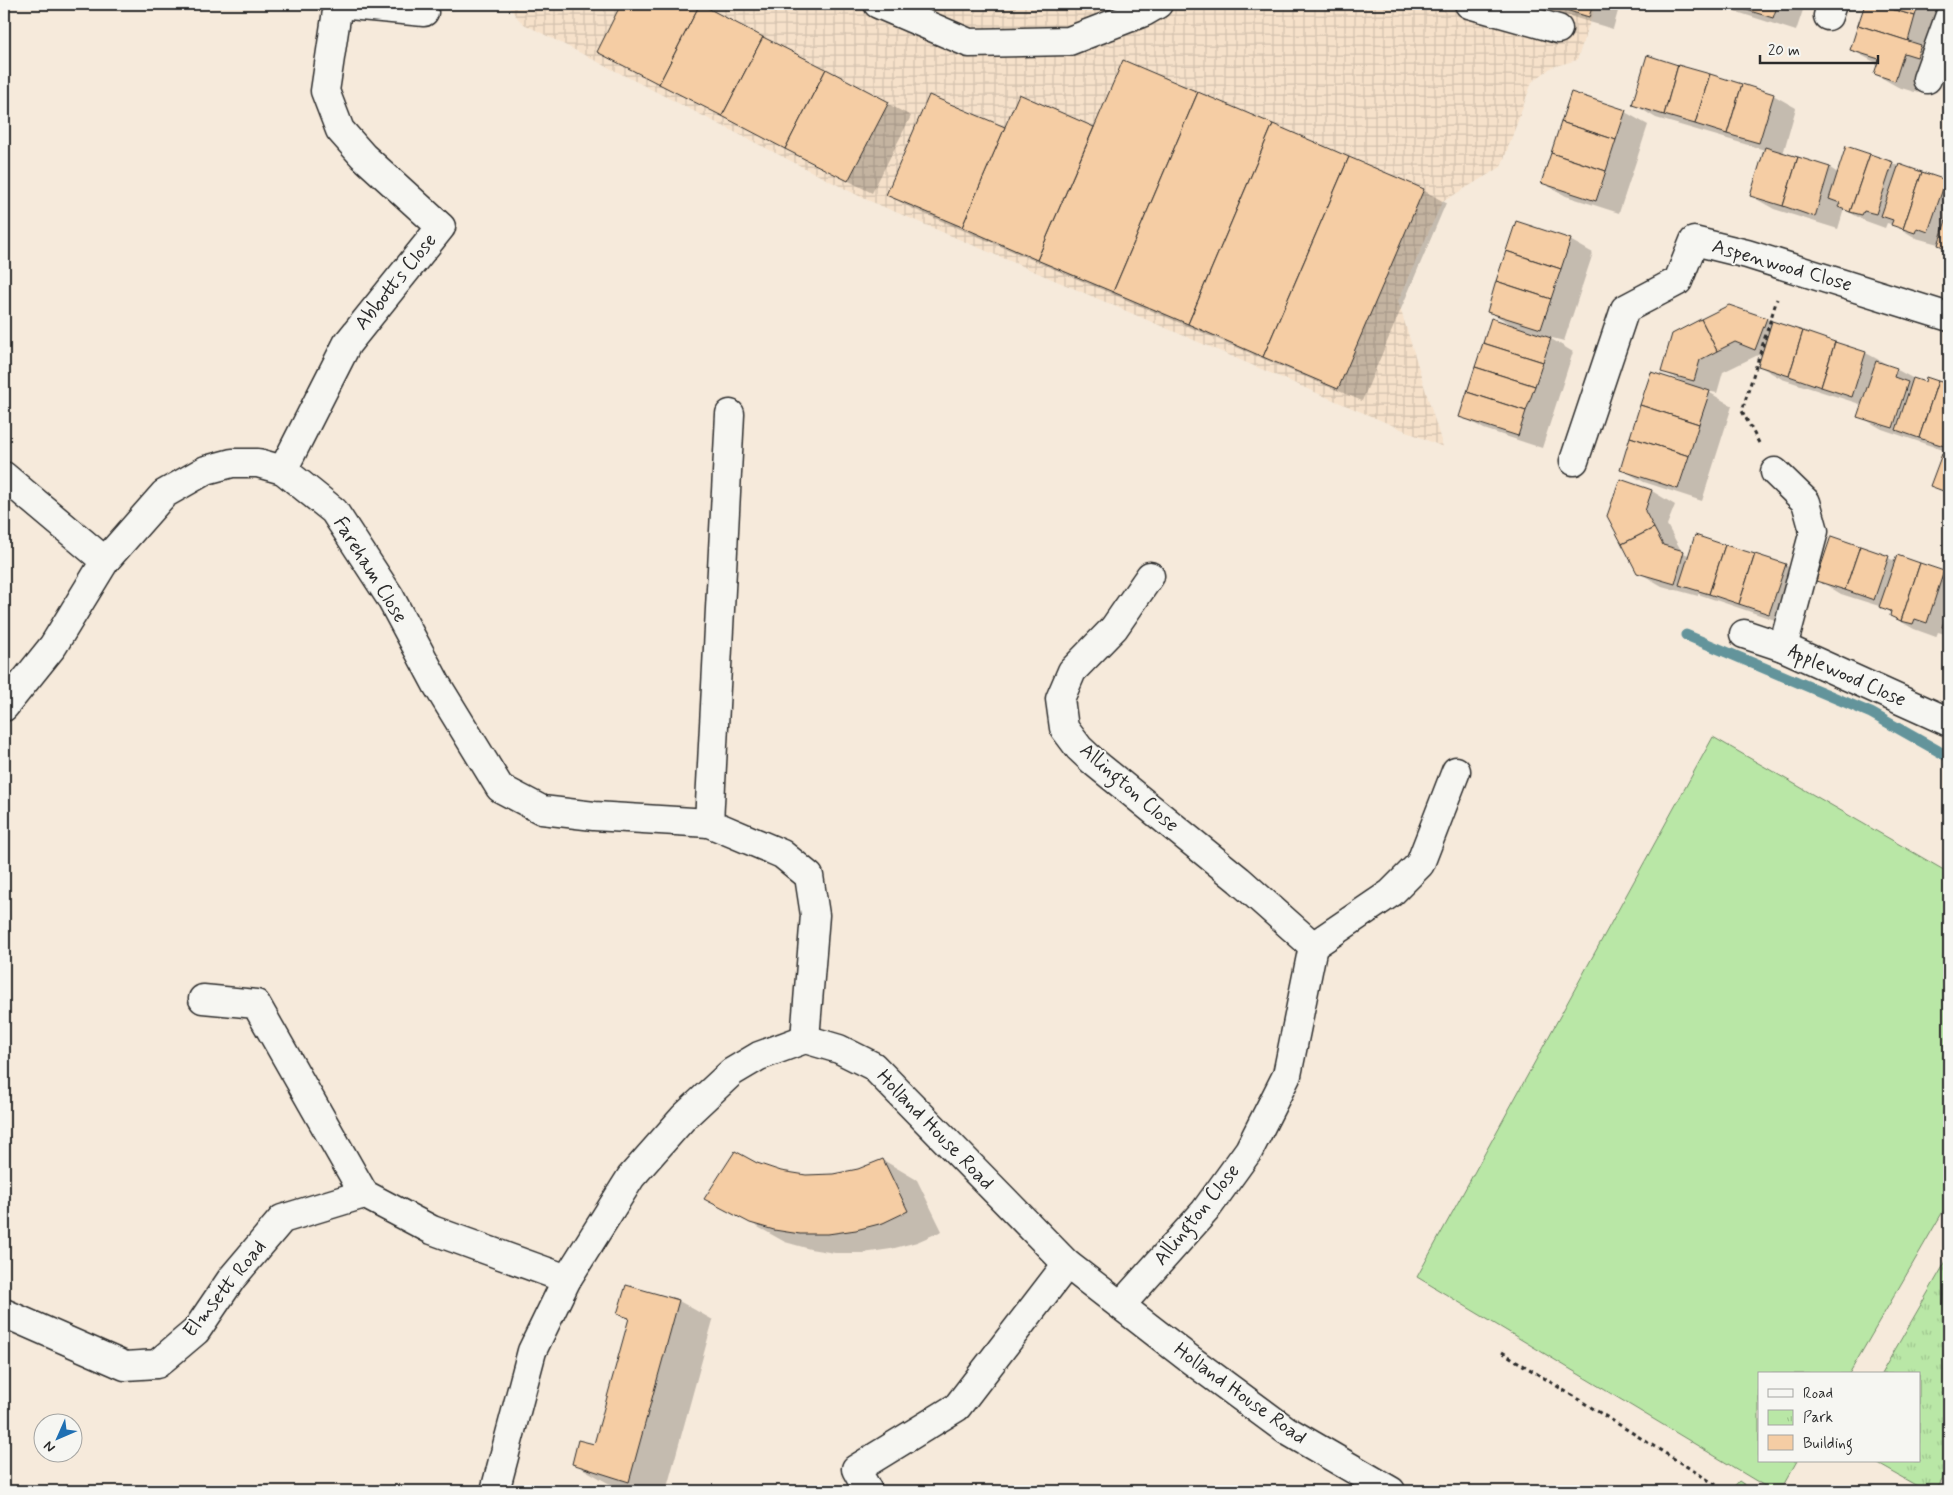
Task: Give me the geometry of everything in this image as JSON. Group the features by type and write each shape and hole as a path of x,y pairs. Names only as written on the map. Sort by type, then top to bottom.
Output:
{"street":[{"name":"Abbotts Close","path":"283,470 347,344 441,227 363,156 340,130 325,91 338,4 424,12"},
{"path":"878,4 969,44 1069,41 1144,12 1158,4"},
{"path":"1469,4 1558,29"},
{"path":"1927,79 1949,18"},
{"name":"Aspenwood Close","path":"1574,461 1625,309 1678,281 1694,241 1787,267 1949,317"},
{"path":"709,824 730,414"},
{"name":"Fareham Close","path":"4,707 53,646 105,561 164,494 206,470 232,462 258,464 283,470 334,511 390,597 437,685 500,788 542,810 594,816 709,824 782,854 809,876 815,915 805,1039"},
{"path":"1775,472 1806,502 1814,531 1783,647"},
{"path":"4,476 105,561"},
{"name":"Allington Close","path":"1121,1306 1205,1211 1249,1150 1287,1075 1313,946 1239,880 1095,763 1079,748 1064,728 1060,699 1072,671 1114,628 1150,576"},
{"name":"Applewood Close","path":"1744,634 1783,647 1949,722"},
{"path":"1313,946 1391,893 1420,864 1456,771"},
{"path":"203,999 256,1004 364,1194 432,1230 567,1279"},
{"path":"495,1491 532,1351 567,1279 631,1177 684,1117 732,1072 759,1056 805,1039"},
{"name":"Holland House Road","path":"805,1039 839,1049 873,1066 1067,1264 1286,1430 1390,1491"},
{"name":"Elmsett Road","path":"4,1313 125,1366 157,1364 196,1331 232,1278 282,1219 364,1194"},
{"path":"868,1491 856,1469 957,1407 1067,1264"}],"path":[{"path":"1775,472 1742,411 1787,267"},
{"path":"1502,1352 1726,1491"}],"shaded area":[{"path":"506,4 1596,4 1577,60 1552,67 1532,82 1501,167 1442,202 1398,301 1443,447 863,198 522,23"}],"green space":[{"path":"1713,737 1949,873 1949,1201 1850,1372 1758,1372 1758,1462 1796,1462 1780,1491 1773,1491 1417,1277"},
{"path":"1949,1256 1949,1468 1936,1491 1926,1491 1875,1462 1920,1462 1920,1372 1882,1372"},
{"path":"1739,1481 1754,1491 1730,1491"}],"building":[{"path":"621,4 700,4 659,84 597,52"},
{"path":"700,4 763,37 722,116 659,84"},
{"path":"1546,4 1593,4 1589,17"},
{"path":"1727,4 1778,4 1773,18"},
{"path":"1865,4 1875,4 1915,16 1908,41 1858,25"},
{"path":"1875,4 1919,4 1915,16"},
{"path":"1858,25 1921,45 1917,57 1904,53 1895,81 1874,74 1879,59 1850,50"},
{"path":"763,37 826,69 785,149 722,116"},
{"path":"1647,55 1678,65 1664,115 1632,105"},
{"path":"1123,60 1198,92 1113,292 1037,260"},
{"path":"1678,65 1710,74 1695,124 1664,115"},
{"path":"826,69 889,102 848,181 785,149"},
{"path":"1710,74 1742,84 1727,134 1695,124"},
{"path":"1742,84 1774,94 1759,143 1727,134"},
{"path":"1198,92 1273,124 1188,324 1113,292"},
{"path":"1571,92 1626,110 1616,140 1561,122"},
{"path":"1019,94 1094,127 1037,260 962,227"},
{"path":"929,95 1005,127 962,227 886,195"},
{"path":"1561,122 1616,140 1606,171 1551,153"},
{"path":"1273,124 1349,157 1263,357 1188,324"},
{"path":"1846,146 1870,154 1850,212 1838,207 1840,203 1829,199"},
{"path":"1765,147 1798,157 1783,206 1750,196"},
{"path":"1551,153 1606,171 1596,201 1541,183"},
{"path":"1870,154 1893,162 1876,214 1864,211 1862,215 1850,212"},
{"path":"1349,157 1424,189 1338,389 1263,357"},
{"path":"1798,157 1830,167 1815,217 1783,206"},
{"path":"1899,164 1922,172 1903,229 1891,225 1893,220 1881,216"},
{"path":"1922,172 1946,180 1928,232 1917,228 1915,233 1903,229"},
{"path":"1949,211 1949,249 1938,245"},
{"path":"1516,221 1571,239 1561,269 1506,251"},
{"path":"1506,251 1561,269 1551,299 1496,281"},
{"path":"1496,281 1551,299 1541,329 1487,312"},
{"path":"1729,305 1767,318 1755,350 1735,342 1717,351 1701,319"},
{"path":"1491,318 1551,338 1543,362 1483,343"},
{"path":"1701,319 1717,351 1700,360 1694,381 1661,372 1672,334"},
{"path":"1772,321 1803,331 1789,376 1758,366"},
{"path":"1803,331 1835,342 1821,387 1789,376"},
{"path":"1835,342 1866,352 1852,397 1821,387"},
{"path":"1483,343 1543,362 1535,386 1475,367"},
{"path":"1876,361 1897,368 1894,377 1908,382 1893,428 1857,417"},
{"path":"1475,367 1535,386 1526,411 1467,392"},
{"path":"1651,372 1710,391 1699,424 1640,405"},
{"path":"1926,377 1938,381 1919,438 1896,430 1913,378 1925,382"},
{"path":"1938,381 1949,384 1949,428 1944,446 1919,438"},
{"path":"1467,392 1526,411 1518,436 1459,417"},
{"path":"1640,405 1699,424 1689,456 1630,437"},
{"path":"1630,437 1689,456 1678,489 1620,470"},
{"path":"1942,454 1949,457 1949,484 1946,492 1930,486"},
{"path":"1620,479 1652,490 1645,511 1654,528 1622,544 1607,516"},
{"path":"1654,528 1663,545 1684,551 1675,584 1637,573 1622,544"},
{"path":"1695,535 1725,545 1709,594 1679,585"},
{"path":"1831,536 1860,546 1845,590 1816,581"},
{"path":"1725,545 1755,554 1739,604 1709,594"},
{"path":"1860,546 1889,556 1874,600 1845,590"},
{"path":"1755,554 1786,564 1769,614 1739,604"},
{"path":"1897,555 1920,563 1901,621 1890,616 1891,611 1879,607"},
{"path":"1920,563 1944,571 1927,623 1915,619 1913,624 1901,621"},
{"path":"1949,606 1949,630 1942,627"},
{"path":"735,1151 757,1163 781,1171 806,1175 833,1174 858,1169 883,1159 908,1211 883,1223 856,1230 828,1234 800,1234 774,1230 750,1223 704,1199"},
{"path":"626,1285 679,1300 629,1482 572,1464 578,1440 594,1444 629,1318 617,1314"}],"waterway":[{"path":"1686,635 1871,713 1949,757"}]}
